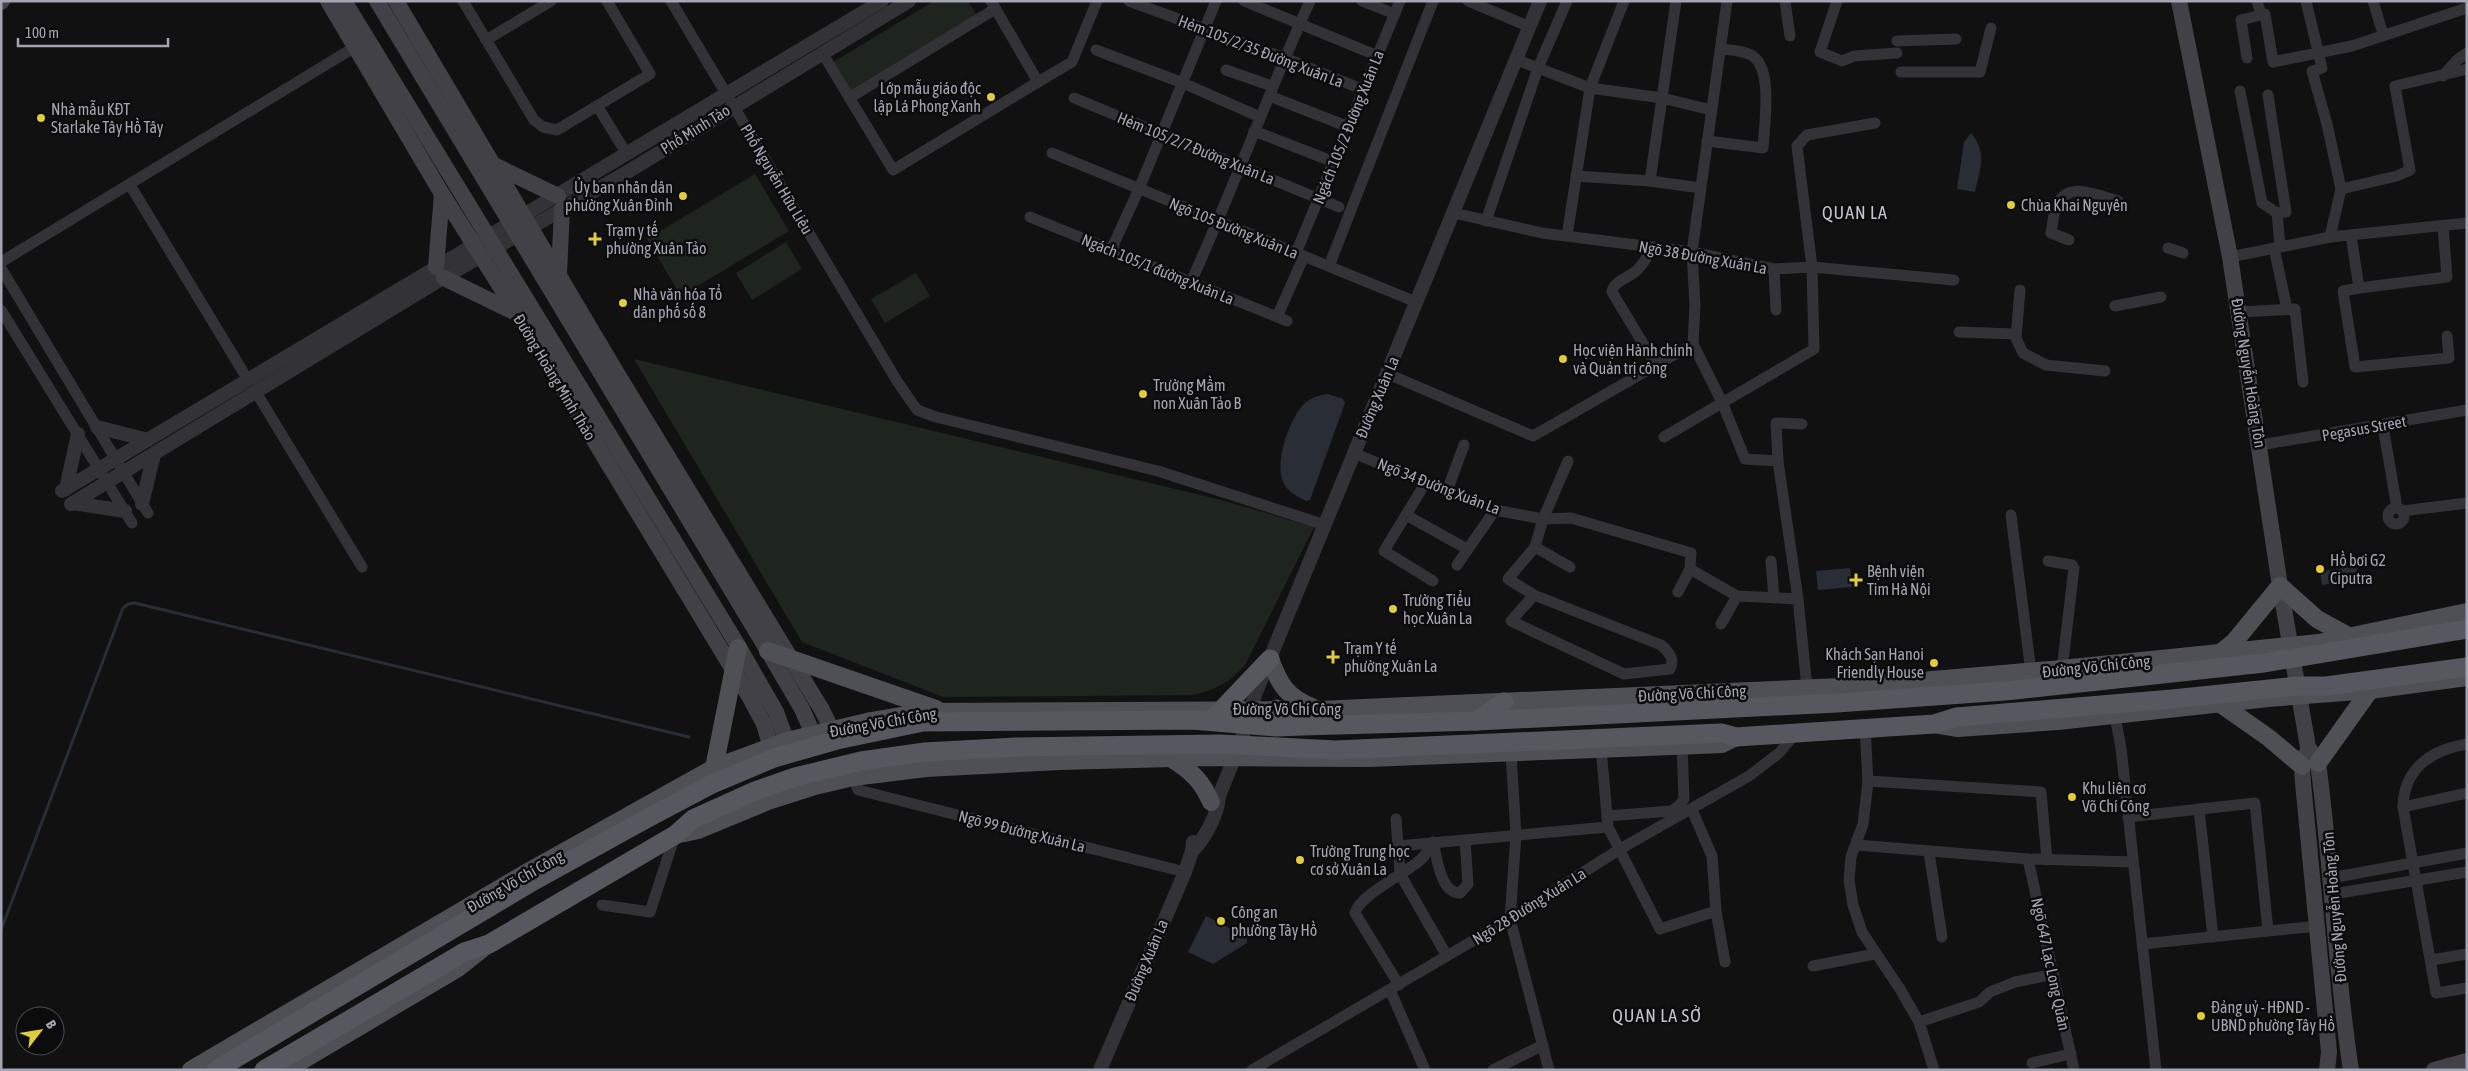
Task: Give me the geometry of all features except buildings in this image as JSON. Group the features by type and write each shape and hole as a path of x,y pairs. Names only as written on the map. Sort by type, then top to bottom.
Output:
{"highway":[{"name":"Đường Võ Chí Công","path":"216,1070 530,884 646,819 729,766 780,749 834,735 923,722 1169,716 1216,715 1248,717 1303,726 1477,721 1995,692 2467,629"},
{"path":"2292,653 2319,643"},
{"path":"1216,715 1270,659"},
{"path":"264,1070 458,956 489,944 675,836 693,819 755,791 813,772 862,761 925,752 1016,747 1288,753 1721,733 1736,737 1934,724 1956,718 2172,699 2332,689 2467,667"},
{"path":"2268,698 2298,691"},
{"path":"1477,721 1504,702"},
{"path":"1248,717 1277,709"},
{"path":"889,728 933,711"},
{"path":"1209,757 1237,751"}],"main road":[{"name":"Đường Hoàng Minh Thảo","path":"328,1 355,47 401,110 481,246"},
{"name":"Đường Hoàng Minh Thảo","path":"344,1 442,194 481,246 523,309 738,648 776,712 780,749"},
{"path":"378,1 488,169 560,202 559,274"},
{"path":"396,1 488,169 609,374 802,709 816,739"},
{"name":"Đường Nguyễn Hoàng Tôn","path":"2181,2 2230,257 2280,586 2308,747 2318,926 2330,1052 2327,1070"},
{"path":"442,194 440,275 523,309"},
{"path":"517,219 559,274 609,374 790,658 834,735"},
{"name":"Đường Hoàng Minh Thảo","path":"523,309 732,671 780,749"},
{"path":"2220,654 2234,642 2280,586 2317,619 2350,637"},
{"path":"2319,643 2467,612"},
{"path":"729,766 718,758 732,671 738,648"},
{"path":"768,651 933,711"},
{"name":"Đường Võ Chí Công","path":"1277,709 1319,710 1806,688 2031,672 2220,654 2250,658"},
{"path":"1270,659 1281,686 1296,701 1319,710"},
{"path":"2332,689 2370,690 2467,677"},
{"path":"2222,705 2310,765 2370,690"},
{"path":"1934,724 1958,728 2115,716 2222,705 2268,698"},
{"name":"Đường Võ Chí Công","path":"834,735 933,711 1169,716"},
{"path":"1288,753 1368,758 1511,753 1722,744 1736,737"},
{"path":"675,836 698,830 777,798 815,786 856,784 963,766 1209,757"},
{"path":"1172,758 1193,772 1215,799"},
{"name":"Đường Nguyễn Hoàng Tôn","path":"2310,765 2332,886 2345,1029 2351,1070"},
{"name":"Đường Võ Chí Công","path":"191,1070 526,873 729,766"},
{"path":"286,1070 442,978 469,961 489,944"},
{"path":"2434,1070 2467,1061"}],"street":[{"path":"463,1 534,120 543,127 557,130 650,74 607,1"},
{"path":"486,40 550,1"},
{"name":"Phố Nguyễn Hữu Liêu","path":"671,1 896,381 910,401 925,415 1158,471 1325,525"},
{"name":"Phố Minh Tảo","path":"481,246 517,219 560,202 626,153 882,1"},
{"name":"Phố Minh Tảo","path":"481,246 734,106 909,1"},
{"path":"823,54 893,170 1072,62 1097,1"},
{"name":"Hẻm 105/2/35 Đường Xuân La","path":"1129,1 1284,58 1364,90"},
{"path":"1111,250 1139,189 1216,1"},
{"path":"1244,1 1378,56"},
{"path":"1191,282 1241,166 1284,58 1310,1"},
{"path":"1362,1 1395,14"},
{"name":"Ngách 105/2 Đường Xuân La","path":"1300,255 1319,199 1400,1"},
{"path":"1329,266 1433,1"},
{"path":"1468,1 1530,27"},
{"name":"Đường Xuân La","path":"1100,1070 1185,872 1192,851 1193,840 1215,799 1237,751 1270,659 1353,453 1388,374 1540,1"},
{"path":"1486,221 1538,68 1567,1"},
{"path":"1567,236 1590,88 1624,1"},
{"path":"1650,181 1676,1"},
{"path":"1721,1 1727,2 1692,252 1695,305 1693,344 1722,402 1744,459 1778,461"},
{"path":"1785,1 1790,36"},
{"path":"1837,1 1820,52 1842,61 1854,56 1897,47 1956,39"},
{"path":"2257,1 2261,15"},
{"path":"2306,1 2320,53 2322,68 2312,71 2327,124 2341,189 2330,237"},
{"path":"2373,1 2384,34"},
{"path":"849,98 993,5 1038,82"},
{"path":"2247,58 2241,20 2265,14 2273,62 2352,46 2451,7 2467,8"},
{"path":"1901,72 1980,72 1991,28"},
{"path":"1,262 355,47"},
{"path":"1707,141 1763,148 1766,81 1760,62 1751,55 1720,49"},
{"path":"1096,50 1183,83 1260,117"},
{"path":"2443,76 2456,61 2467,53"},
{"path":"1517,60 1590,88 1662,98 1711,110"},
{"path":"2341,189 2397,176 2410,170 2395,86 2467,69"},
{"path":"1226,70 1349,127"},
{"path":"2240,91 2262,204 2277,214 2286,212 2268,95"},
{"name":"Hẻm 105/2/7 Đường Xuân La","path":"1074,98 1339,208"},
{"path":"598,107 626,153"},
{"path":"1664,436 1814,348 1812,267 1797,146 1807,135 1875,123"},
{"path":"1254,131 1334,162"},
{"name":"Ngõ 105 Đường Xuân La","path":"1052,153 1416,302"},
{"path":"1576,176 1650,181 1701,188"},
{"path":"130,185 248,380"},
{"path":"2069,240 2051,233 2057,204 2064,194 2074,190 2118,201"},
{"name":"Ngõ 38 Đường Xuân La","path":"1454,213 1567,236 1692,252 1774,269 1812,267 1954,280"},
{"path":"2277,214 2277,247 2287,310"},
{"name":"Ngách 105/1 đường Xuân La","path":"1030,216 1282,319 1300,255"},
{"path":"2230,257 2330,237 2467,223"},
{"path":"2443,226 2447,278 2343,291 2355,367 2449,358 2447,336"},
{"path":"2351,235 2359,288"},
{"path":"125,511 72,503 256,392 440,275 481,246"},
{"path":"1652,247 1643,263 1635,272 1616,283 1612,292 1656,365"},
{"path":"2168,248 2183,253"},
{"path":"1,268 145,509"},
{"path":"1774,269 1776,310"},
{"path":"78,434 64,490 248,380 440,275"},
{"path":"2020,290 2016,334 2023,353 2046,365 2105,371"},
{"path":"2115,306 2161,297"},
{"path":"2239,312 2295,309 2303,382"},
{"path":"1,310 132,523"},
{"path":"1958,332 2016,334"},
{"path":"1388,374 1533,436 1693,344"},
{"path":"256,392 362,567"},
{"name":"Pegasus Street","path":"2260,446 2467,410"},
{"path":"1802,424 1776,423 1778,461 1798,599 1806,688"},
{"path":"2383,426 2400,509 2467,503"},
{"path":"97,428 148,440"},
{"path":"1448,491 1464,444"},
{"name":"Ngõ 34 Đường Xuân La","path":"1353,453 1495,510 1543,519 1570,518 1691,554 1690,569"},
{"path":"145,509 154,454"},
{"path":"1534,595 1511,621 1624,674 1670,669 1670,655 1661,645 1534,595 1508,579 1535,547 1543,519 1568,461"},
{"path":"1426,482 1384,551 1433,581"},
{"path":"1457,566 1495,510"},
{"path":"1406,515 1467,549"},
{"path":"2010,515 2031,672"},
{"path":"1535,547 1570,567"},
{"path":"1771,561 1774,598"},
{"path":"2048,561 2072,565 2074,568 2062,669"},
{"path":"1678,592 1690,569 1737,596 1798,599"},
{"path":"1721,624 1737,596"},
{"path":"2115,716 2156,1070"},
{"path":"1865,728 1868,781 1863,824 1851,858 1849,880 1853,905 1862,932 1875,954 1890,973 1919,1022 1934,1070"},
{"name":"Ngõ 28 Đường Xuân La","path":"1252,1070 1510,919 1620,849 1692,810 1749,776 1779,753 1797,732"},
{"path":"2467,744 2438,751 2429,757 2408,781 2404,793 2403,807 2436,993 2467,988"},
{"path":"1398,846 1516,835 1671,811 1679,806 1684,799 1682,745"},
{"path":"1601,748 1608,821 1660,929 1716,911"},
{"path":"1511,753 1516,835 1510,919 1549,1070"},
{"path":"1868,781 2041,792 2047,860"},
{"name":"Ngõ 99 Đường Xuân La","path":"856,784 1185,872"},
{"path":"2403,807 2467,793"},
{"path":"2128,818 2254,803 2268,931"},
{"path":"2199,809 2213,937"},
{"path":"1692,810 1712,856 1716,911 1725,962"},
{"path":"1396,819 1400,874 1447,956"},
{"path":"602,905 650,912 675,836"},
{"path":"1433,842 1446,887 1455,893 1460,893 1468,884 1465,840"},
{"path":"1425,1070 1395,987 1355,913 1363,901 1421,860 1433,842"},
{"path":"1857,845 2028,859 2133,862"},
{"path":"1930,852 1942,937"},
{"path":"2332,886 2414,864 2467,853"},
{"name":"Ngõ 647 Lạc Long Quân","path":"2028,859 2074,1070"},
{"path":"2332,886 2417,880 2467,872"},
{"path":"2142,944 2318,926"},
{"path":"1813,966 1875,954"},
{"path":"2431,960 2467,954"},
{"path":"1919,1022 1979,1002 1990,992 2015,982 2054,974"},
{"path":"1493,1070 1542,1045"},
{"path":"2032,1063 2071,1054"}],"shaded area":[{"path":"934,1 968,1 976,15 848,94 830,64"},
{"path":"1971,133 1980,148 1981,155 1975,192 1957,189 1964,142"},
{"path":"755,174 789,231 681,296 647,239"},
{"path":"786,242 802,269 752,300 736,273"},
{"path":"916,273 930,296 885,323 871,299"},
{"path":"634,359 1221,500 1314,527 1245,665 1233,677 1214,688 1191,695 943,697 802,642"},
{"path":"1328,394 1343,399 1345,403 1310,500 1307,501 1293,494 1283,482 1281,473 1282,452 1289,428 1300,409 1311,399"},
{"path":"2356,566 2358,579 2322,585 2320,572"},
{"path":"1850,568 1852,587 1818,590 1816,571"},
{"path":"1206,916 1247,937 1247,943 1213,964 1188,952"}],"waterway":[{"path":"1,930 123,608 128,604 135,603 689,737"}],"place":[{"name":"Lớp mẫu giáo độc lập Lá Phong Xanh","path":"991,97"},
{"name":"Nhà mẫu KĐT Starlake Tây Hồ Tây","path":"41,118"},
{"name":"Ủy ban nhân dân phường Xuân Đỉnh","path":"683,196"},
{"name":"Chùa Khai Nguyên","path":"2011,205"},
{"name":"Trạm y tế phường Xuân Tảo","path":"595,239"},
{"name":"Nhà văn hóa Tổ dân phố số 8","path":"623,303"},
{"name":"Học viện Hành chính và Quản trị công","path":"1563,359"},
{"name":"Trường Mầm non Xuân Tảo B","path":"1143,394"},
{"name":"Hồ bơi G2 Ciputra","path":"2320,569"},
{"name":"Bệnh viện Tim Hà Nội","path":"1856,580"},
{"name":"Trường Tiểu học Xuân La","path":"1393,609"},
{"name":"Trạm Y tế phường Xuân La","path":"1333,657"},
{"name":"Khách Sạn Hanoi Friendly House","path":"1934,663"},
{"name":"Khu liên cơ Võ Chí Công","path":"2072,797"},
{"name":"Trường Trung học cơ sở Xuân La","path":"1300,860"},
{"name":"Công an phường Tây Hồ","path":"1221,921"},
{"name":"Đảng uỷ - HĐND - UBND phường Tây Hồ","path":"2201,1016"}],"district":[{"name":"QUAN LA","path":"1855,213"},
{"name":"QUAN LA SỞ","path":"1657,1016"}]}
